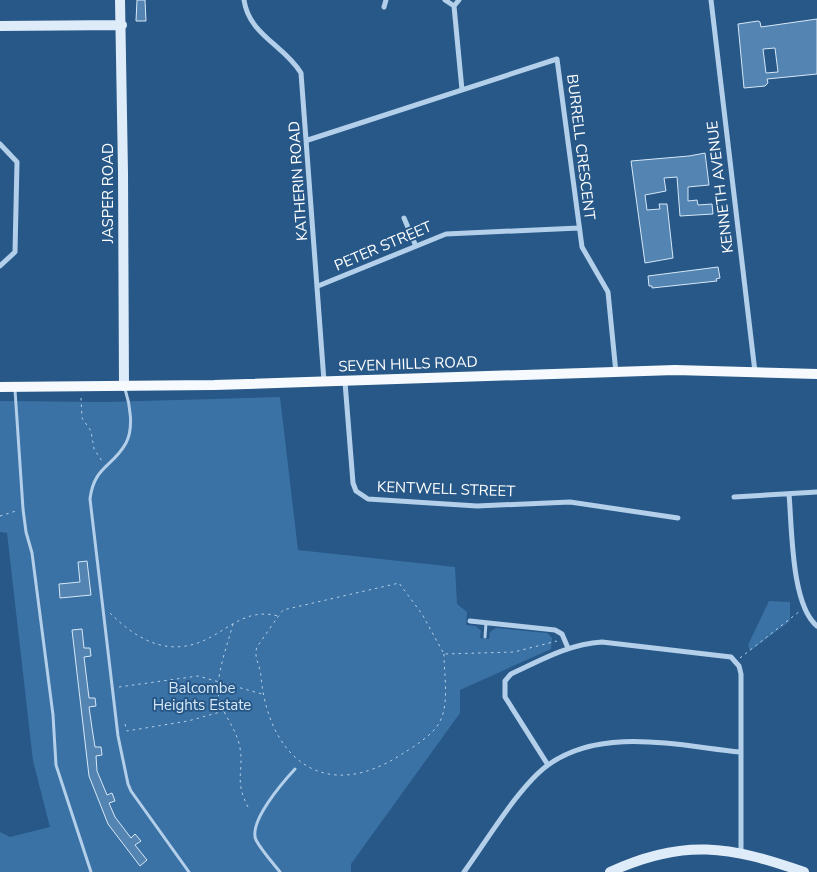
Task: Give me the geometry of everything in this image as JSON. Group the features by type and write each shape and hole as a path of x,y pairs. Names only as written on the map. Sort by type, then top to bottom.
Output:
{"main road":[{"name":"SEVEN HILLS ROAD","path":"0,387 345,382 675,370 817,374"}],"street":[{"name":"JASPER ROAD","path":"120,0 122,25 124,386"},
{"name":"KATHERIN ROAD","path":"244,0 252,24 294,61 301,73 308,140 324,382"},
{"path":"384,7 386,0"},
{"path":"445,0 454,6"},
{"path":"458,0 454,6 462,90"},
{"name":"KENNETH AVENUE","path":"711,0 755,372"},
{"path":"0,26 122,25"},
{"name":"BURRELL CRESCENT","path":"308,140 557,59 583,252 608,292 616,373"},
{"path":"0,144 17,162 15,252 0,266"},
{"path":"404,218 415,244"},
{"name":"PETER STREET","path":"318,286 415,244 451,233 579,228"},
{"name":"KENTWELL STREET","path":"345,382 354,483 356,491 368,500 477,506 570,502 678,518"},
{"path":"734,496 817,492"},
{"path":"789,494 796,573 804,608 811,621 817,626"},
{"path":"470,620 549,628 562,634 568,648"},
{"path":"548,765 506,697 505,681 511,674 568,648 602,642 725,655 736,661 741,674 741,853"},
{"path":"464,872 519,796 548,765 584,748 624,741 740,752"},
{"path":"610,872 626,865 670,852 706,849 765,858 804,872"}],"lane":[{"path":"124,386 129,402 129,432 126,444 96,476 90,498 118,736 131,791 189,872"},
{"path":"15,387 23,509 32,552 52,715 56,765 91,872"},
{"path":"485,637 486,622"},
{"path":"280,872 256,839 254,829 277,789 295,770"}],"path":[{"path":"80,398 82,418 92,434 94,449 105,466"},
{"path":"0,516 23,509"},
{"path":"398,583 422,614 444,654 443,711 438,725 396,758 362,772 326,775 318,773 299,762 277,733 262,694 256,649 283,610 398,583"},
{"path":"104,606 132,634 164,646 191,644 206,639 252,614 278,616"},
{"path":"736,661 804,608"},
{"path":"233,623 219,682 219,698 240,747 239,777 243,798 248,807"},
{"path":"444,654 525,651 565,639"},
{"path":"113,687 198,676 262,694"},
{"path":"125,724 127,731 188,721 225,711"}],"green space":[{"name":"Balcombe Heights Estate","path":"280,397 298,550 455,567 457,604 467,612 466,625 476,626 481,631 480,638 489,639 490,632 496,628 547,633 552,638 551,649 460,690 460,713 351,864 351,872 0,872 0,832 10,837 50,827 33,761 7,533 0,532 0,401 106,402"},
{"path":"769,601 790,602 790,621 750,651 748,645"}],"building":[{"path":"137,0 145,0 146,21 136,21"},
{"path":"817,19 817,74 767,79 768,83 765,86 744,88 738,24 758,21 761,27","holes":["775,48 778,72 766,73 763,49"]},
{"path":"705,153 709,185 688,187 688,201 697,200 698,205 712,204 713,214 680,216 677,177 664,178 666,191 645,195 647,210 660,209 659,204 667,204 673,258 645,263 631,161"},
{"path":"718,267 720,278 716,279 717,281 652,288 652,286 649,286 648,276"},
{"path":"87,561 91,595 60,598 59,584 80,582 78,562"},
{"path":"82,629 84,648 90,648 91,656 84,657 89,698 95,698 96,706 89,707 95,747 101,747 102,755 96,756 97,771 107,795 112,793 115,801 109,803 115,817 131,838 135,834 141,841 135,845 147,860 140,866 108,824 89,776 72,630"}]}
